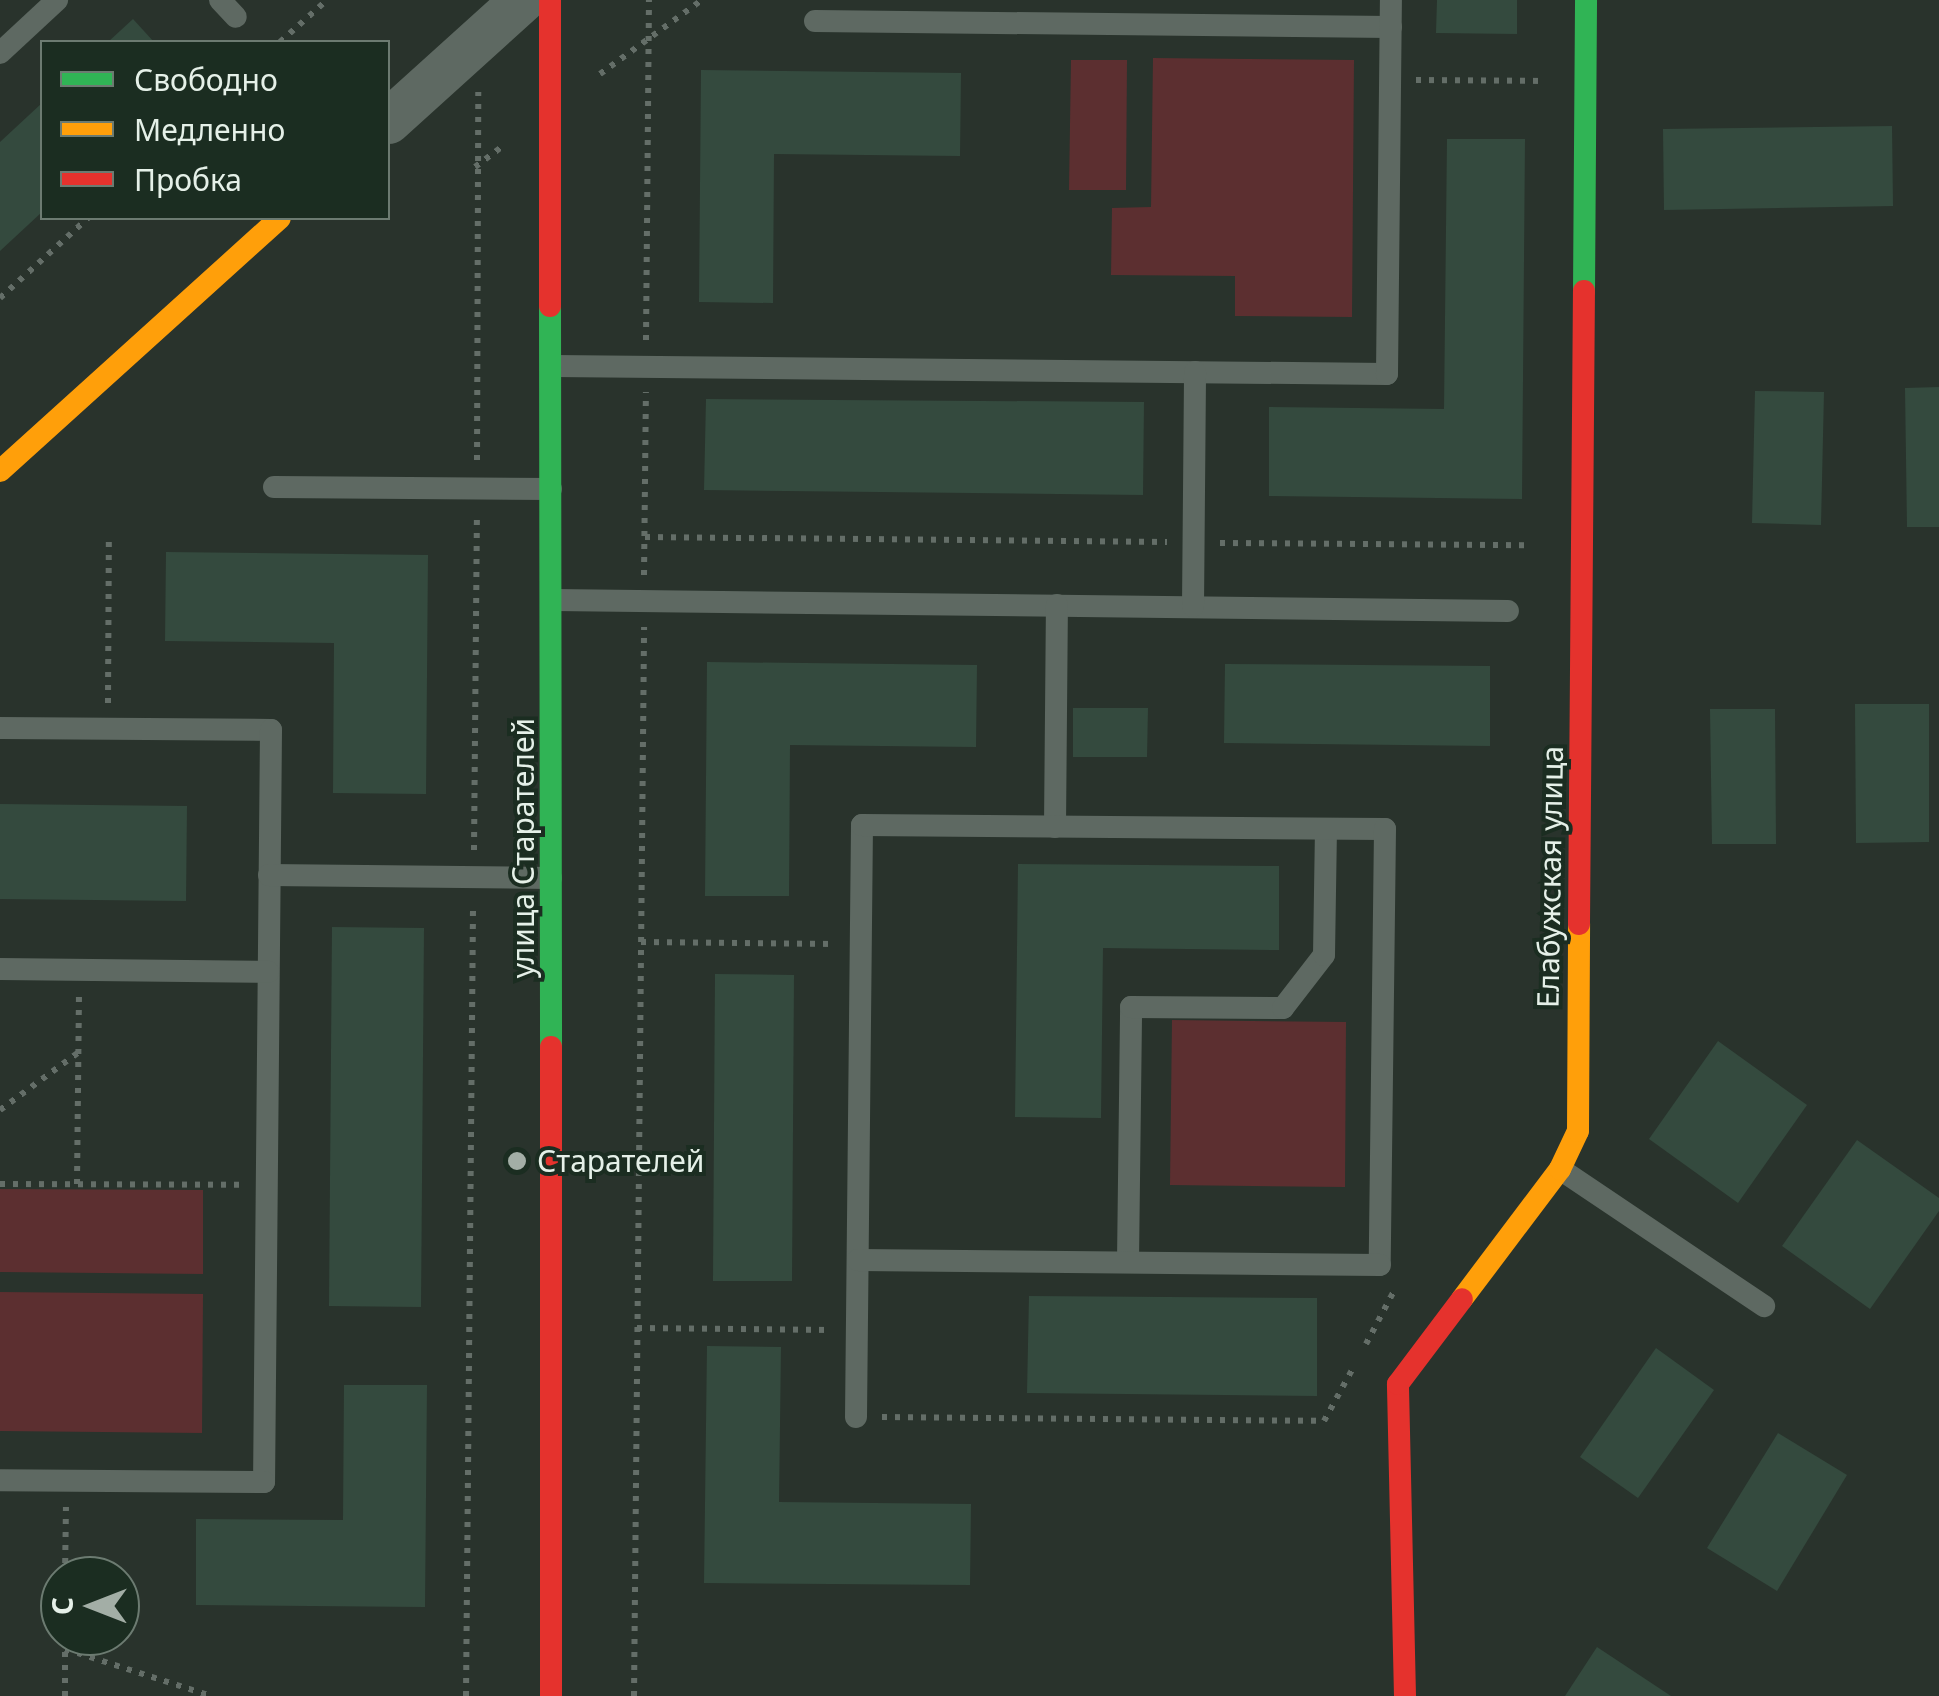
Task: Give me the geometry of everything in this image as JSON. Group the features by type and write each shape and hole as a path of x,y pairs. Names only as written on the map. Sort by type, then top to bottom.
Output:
{"street":[{"path":"390,119 522,0"},
{"name":"улица Старателей","path":"550,0 554,366 551,1696"},
{"name":"Елабужская улица","path":"1405,1696 1398,1384 1560,1168 1578,1131 1586,0"},
{"path":"0,471 278,220"}],"lane":[{"path":"0,53 57,0"},
{"path":"554,366 1388,374 1391,0"},
{"path":"815,21 1390,27"},
{"path":"1194,606 1195,372"},
{"path":"274,487 554,490"},
{"path":"554,600 1508,611"},
{"path":"1056,827 1057,605"},
{"path":"0,728 271,730 264,1482 0,1480"},
{"path":"856,1417 862,825 1385,830 1380,1265 858,1260"},
{"path":"1128,1262 1130,1007 1283,1008 1324,955 1326,829"},
{"path":"270,876 553,878"},
{"path":"0,970 268,972"},
{"path":"1560,1168 1764,1306"}],"path":[{"path":"282,40 327,0"},
{"path":"634,1696 650,0"},
{"path":"600,74 702,0"},
{"path":"1390,80 1588,82"},
{"path":"466,1696 478,489 474,168 479,83"},
{"path":"474,168 513,137"},
{"path":"0,298 86,220"},
{"path":"645,538 1528,545"},
{"path":"107,729 109,539"},
{"path":"641,942 860,944"},
{"path":"78,1184 79,970"},
{"path":"0,1110 79,1052"},
{"path":"0,1184 267,1186"},
{"path":"856,1417 1324,1421 1396,1290 1380,1265"},
{"path":"637,1328 857,1330"},
{"path":"65,1556 66,1481"},
{"path":"65,1656 65,1696"},
{"path":"87,1656 210,1696"}],"shaded area":[{"path":"1153,58 1354,60 1352,317 1235,316 1235,276 1111,275 1112,208 1151,207"},
{"path":"1071,60 1127,60 1126,190 1069,190"},
{"path":"1172,1020 1346,1022 1345,1187 1170,1185"},
{"path":"0,1189 203,1190 203,1274 0,1272"},
{"path":"0,1292 203,1294 202,1433 0,1431"}],"building":[{"path":"1437,0 1517,0 1517,34 1436,33"},
{"path":"133,19 152,40 110,40"},
{"path":"701,70 961,73 960,156 774,154 773,303 699,302"},
{"path":"40,105 40,214 0,251 0,142"},
{"path":"1892,126 1893,206 1664,210 1663,129"},
{"path":"1447,139 1525,139 1522,499 1269,496 1269,407 1444,409"},
{"path":"1939,387 1939,527 1907,527 1905,388"},
{"path":"1755,391 1824,392 1821,525 1752,523"},
{"path":"706,399 1144,402 1143,495 704,490"},
{"path":"166,552 428,555 426,794 333,793 334,643 165,641"},
{"path":"707,662 977,665 976,747 790,745 789,896 705,896"},
{"path":"1225,664 1490,666 1490,746 1224,743"},
{"path":"1855,704 1929,704 1929,842 1856,843"},
{"path":"1073,708 1148,708 1147,757 1073,757"},
{"path":"1710,709 1775,709 1776,844 1712,844"},
{"path":"0,804 187,806 186,901 0,899"},
{"path":"1018,864 1279,866 1279,950 1103,948 1101,1118 1015,1117"},
{"path":"332,927 424,928 421,1307 329,1306"},
{"path":"715,974 794,975 792,1281 713,1281"},
{"path":"1718,1041 1807,1105 1738,1203 1649,1139"},
{"path":"1857,1140 1939,1198 1939,1211 1870,1309 1782,1246"},
{"path":"1029,1296 1317,1298 1317,1396 1027,1393"},
{"path":"707,1346 781,1347 779,1502 971,1504 970,1585 704,1583"},
{"path":"1656,1348 1714,1390 1638,1498 1580,1457"},
{"path":"344,1385 427,1385 425,1607 196,1605 196,1519 343,1520"},
{"path":"1778,1433 1847,1475 1777,1591 1707,1548"},
{"path":"1597,1647 1671,1696 1565,1696"}],"traffic: fast":[{"path":"1584,291 1586,0"},
{"path":"550,306 551,1047"}],"traffic: slow":[{"path":"0,471 278,220"},
{"path":"1462,1299 1560,1169 1578,1131 1579,924"}],"traffic: jam":[{"path":"550,0 550,306"},
{"path":"1579,924 1584,291"},
{"path":"551,1047 551,1696"},
{"path":"1405,1696 1398,1384 1462,1299"}],"place":[{"name":"Старателей","path":"517,1161"}]}
